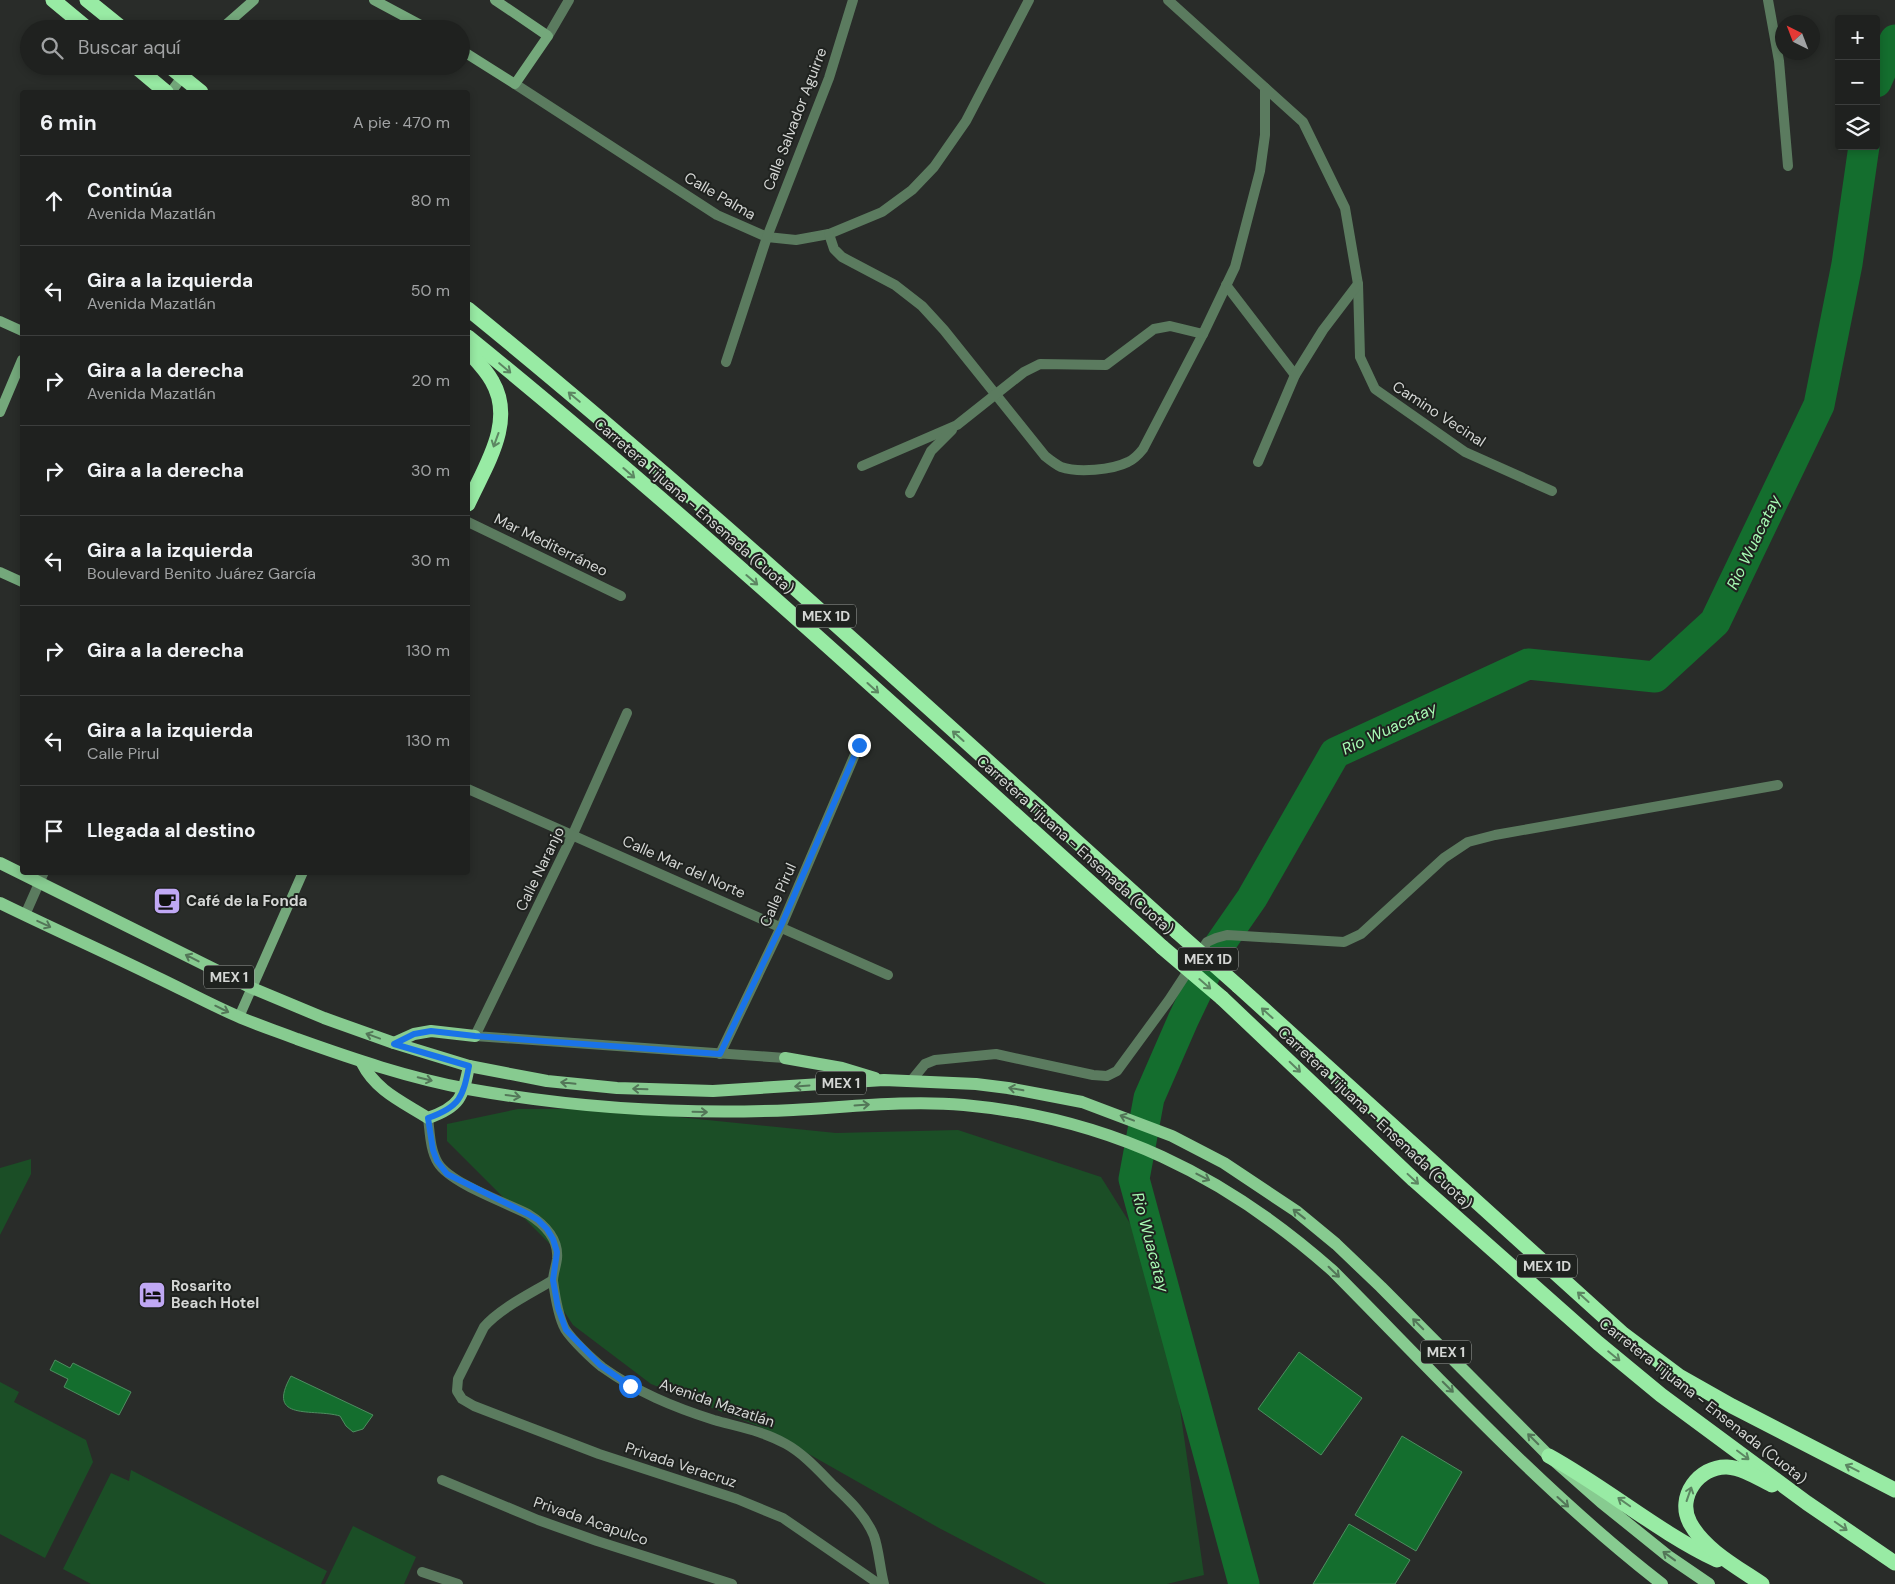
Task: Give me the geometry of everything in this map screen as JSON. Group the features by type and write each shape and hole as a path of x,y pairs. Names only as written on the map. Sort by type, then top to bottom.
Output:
{"highway":[{"path":"53,0 77,20"},
{"path":"87,0 112,20"},
{"path":"145,75 164,90"},
{"path":"180,75 199,90"},
{"name":"Carretera Tijuana - Ensenada (Cuota)","path":"470,310 786,581 1623,1334 1680,1376 1732,1406 1895,1490"},
{"name":"Carretera Tijuana - Ensenada (Cuota)","path":"470,339 596,444 786,609 1162,947 1222,998 1414,1180 1598,1344 1662,1395 1807,1503 1895,1563"},
{"path":"470,353 492,379 499,395 503,413 492,452 470,500"},
{"path":"1550,1456 1592,1480 1659,1527 1703,1553 1742,1570"},
{"path":"1762,1584 1713,1549 1690,1523 1686,1510 1689,1490 1695,1480 1708,1471 1719,1467 1735,1468 1807,1503"}],"main road":[{"name":"MEX 1","path":"0,863 20,870"},
{"name":"MEX 1","path":"42,877 252,988 394,1044 469,1066 547,1081 616,1088 686,1091 733,1090 884,1080 976,1084 1064,1098 1099,1107 1172,1136 1224,1162 1296,1211 1336,1244 1381,1286 1550,1456 1601,1502 1668,1556 1710,1584"},
{"name":"MEX 1","path":"0,903 239,1017 362,1063 465,1088 616,1108 717,1112 794,1110 884,1103 961,1105 1009,1110 1059,1120 1091,1129 1159,1155 1214,1182 1296,1238 1333,1271 1558,1497 1606,1540 1659,1583"},
{"path":"394,1044 414,1034 431,1031 475,1036"},
{"path":"786,1058 842,1068 884,1080"},
{"path":"362,1063 372,1079 387,1093 428,1118 456,1105 465,1088 469,1066"}],"street":[{"path":"231,20 254,0"},
{"path":"374,0 411,20"},
{"path":"494,0 548,36"},
{"path":"470,56 515,84 548,36 569,0"},
{"name":"Calle Salvador Aguirre","path":"726,362 767,237 829,78 853,0"},
{"name":"Calle Palma","path":"515,84 717,215 767,237 796,240 830,234 882,212 912,190 934,167 966,121 1029,0"},
{"name":"Camino Vecinal","path":"1168,0 1303,122 1345,208 1358,284 1360,357 1375,389 1465,452 1552,491"},
{"path":"1768,0 1779,62 1788,166"},
{"path":"172,90 183,75"},
{"path":"830,234 834,248 842,257 895,285 922,306 997,394 1045,456 1054,464 1064,468 1092,470 1127,463 1136,458 1143,449 1235,268 1260,171 1265,135 1265,88"},
{"path":"1258,462 1295,375 1323,330 1358,284"},
{"path":"1226,286 1295,375"},
{"path":"0,321 20,330"},
{"path":"910,493 931,451 956,425 1024,372 1040,364 1106,365 1154,329 1170,326 1202,334"},
{"path":"0,412 20,365"},
{"path":"862,466 956,425"},
{"name":"Mar Mediterráneo","path":"470,523 620,596"},
{"path":"0,572 20,581"},
{"name":"Calle Naranjo","path":"475,1036 573,834 627,713"},
{"name":"Calle Pirul","path":"720,1054 781,926 859,745"},
{"path":"912,1081 925,1064 935,1060 996,1054 1094,1075 1107,1076 1117,1071 1169,1000 1207,942 1216,938 1227,935 1344,942 1361,934 1444,858 1468,842 1495,835 1778,785"},
{"name":"Calle Mar del Norte","path":"470,790 888,975"},
{"path":"239,1017 302,875"},
{"path":"25,915 42,877"},
{"path":"475,1036 786,1058"},
{"name":"Avenida Mazatlán","path":"428,1118 433,1150 437,1161 447,1174 528,1214 547,1229 553,1239 557,1252 553,1280 558,1308 566,1330 600,1365 630,1386 656,1399 701,1416 760,1432 798,1452 848,1499 868,1526 874,1537 884,1584"},
{"name":"Privada Veracruz","path":"553,1280 500,1313 484,1327 458,1380 457,1391 462,1399 474,1406 599,1454 736,1499 783,1518 879,1584"},
{"name":"Privada Acapulco","path":"442,1480 538,1520 732,1584"},
{"path":"422,1572 458,1584"}],"shaded area":[{"path":"518,1109 599,1109 836,1133 958,1130 1101,1177 1160,1271 1204,1575 1167,1584 1046,1584 939,1528 763,1428 651,1384 573,1325 548,1287 558,1252 447,1141 447,1124"},
{"path":"31,1159 31,1174 0,1235 0,1168"},
{"path":"1299,1352 1362,1398 1321,1455 1258,1409"},
{"path":"55,1360 70,1368 73,1363 131,1392 119,1415 64,1387 68,1379 50,1370"},
{"path":"291,1376 373,1415 363,1429 353,1432 346,1426 340,1416 306,1412 288,1407 284,1401 285,1391"},
{"path":"0,1382 19,1392 14,1402 86,1440 93,1462 45,1558 0,1534"},
{"path":"1402,1436 1462,1472 1416,1551 1355,1515"},
{"path":"131,1470 327,1571 321,1584 91,1584 63,1569 111,1473 129,1481"},
{"path":"1226,1515 1230,1520 1252,1584 1238,1584"},
{"path":"1349,1524 1410,1560 1395,1584 1313,1584"},
{"path":"353,1526 416,1557 404,1584 325,1584"}],"waterway":[{"name":"Rio Wuacatay","path":"1880,73 1895,40"},
{"name":"Rio Wuacatay","path":"1244,1584 1134,1179 1149,1098 1218,947 1252,898 1335,753 1528,664 1655,677 1715,622 1819,405 1847,264 1863,150"}],"place":[{"name":"Café de la Fonda","path":"167,901"},
{"name":"Rosarito Beach Hotel","path":"152,1295"}],"route":[{"path":"630,1386 600,1365 566,1330 558,1308 553,1280 557,1258 556,1246 544,1225 528,1214 457,1180 447,1174 437,1161 433,1150 428,1118 456,1105 465,1088 469,1066 394,1044 414,1034 431,1031 720,1054 781,926 859,745"}]}
